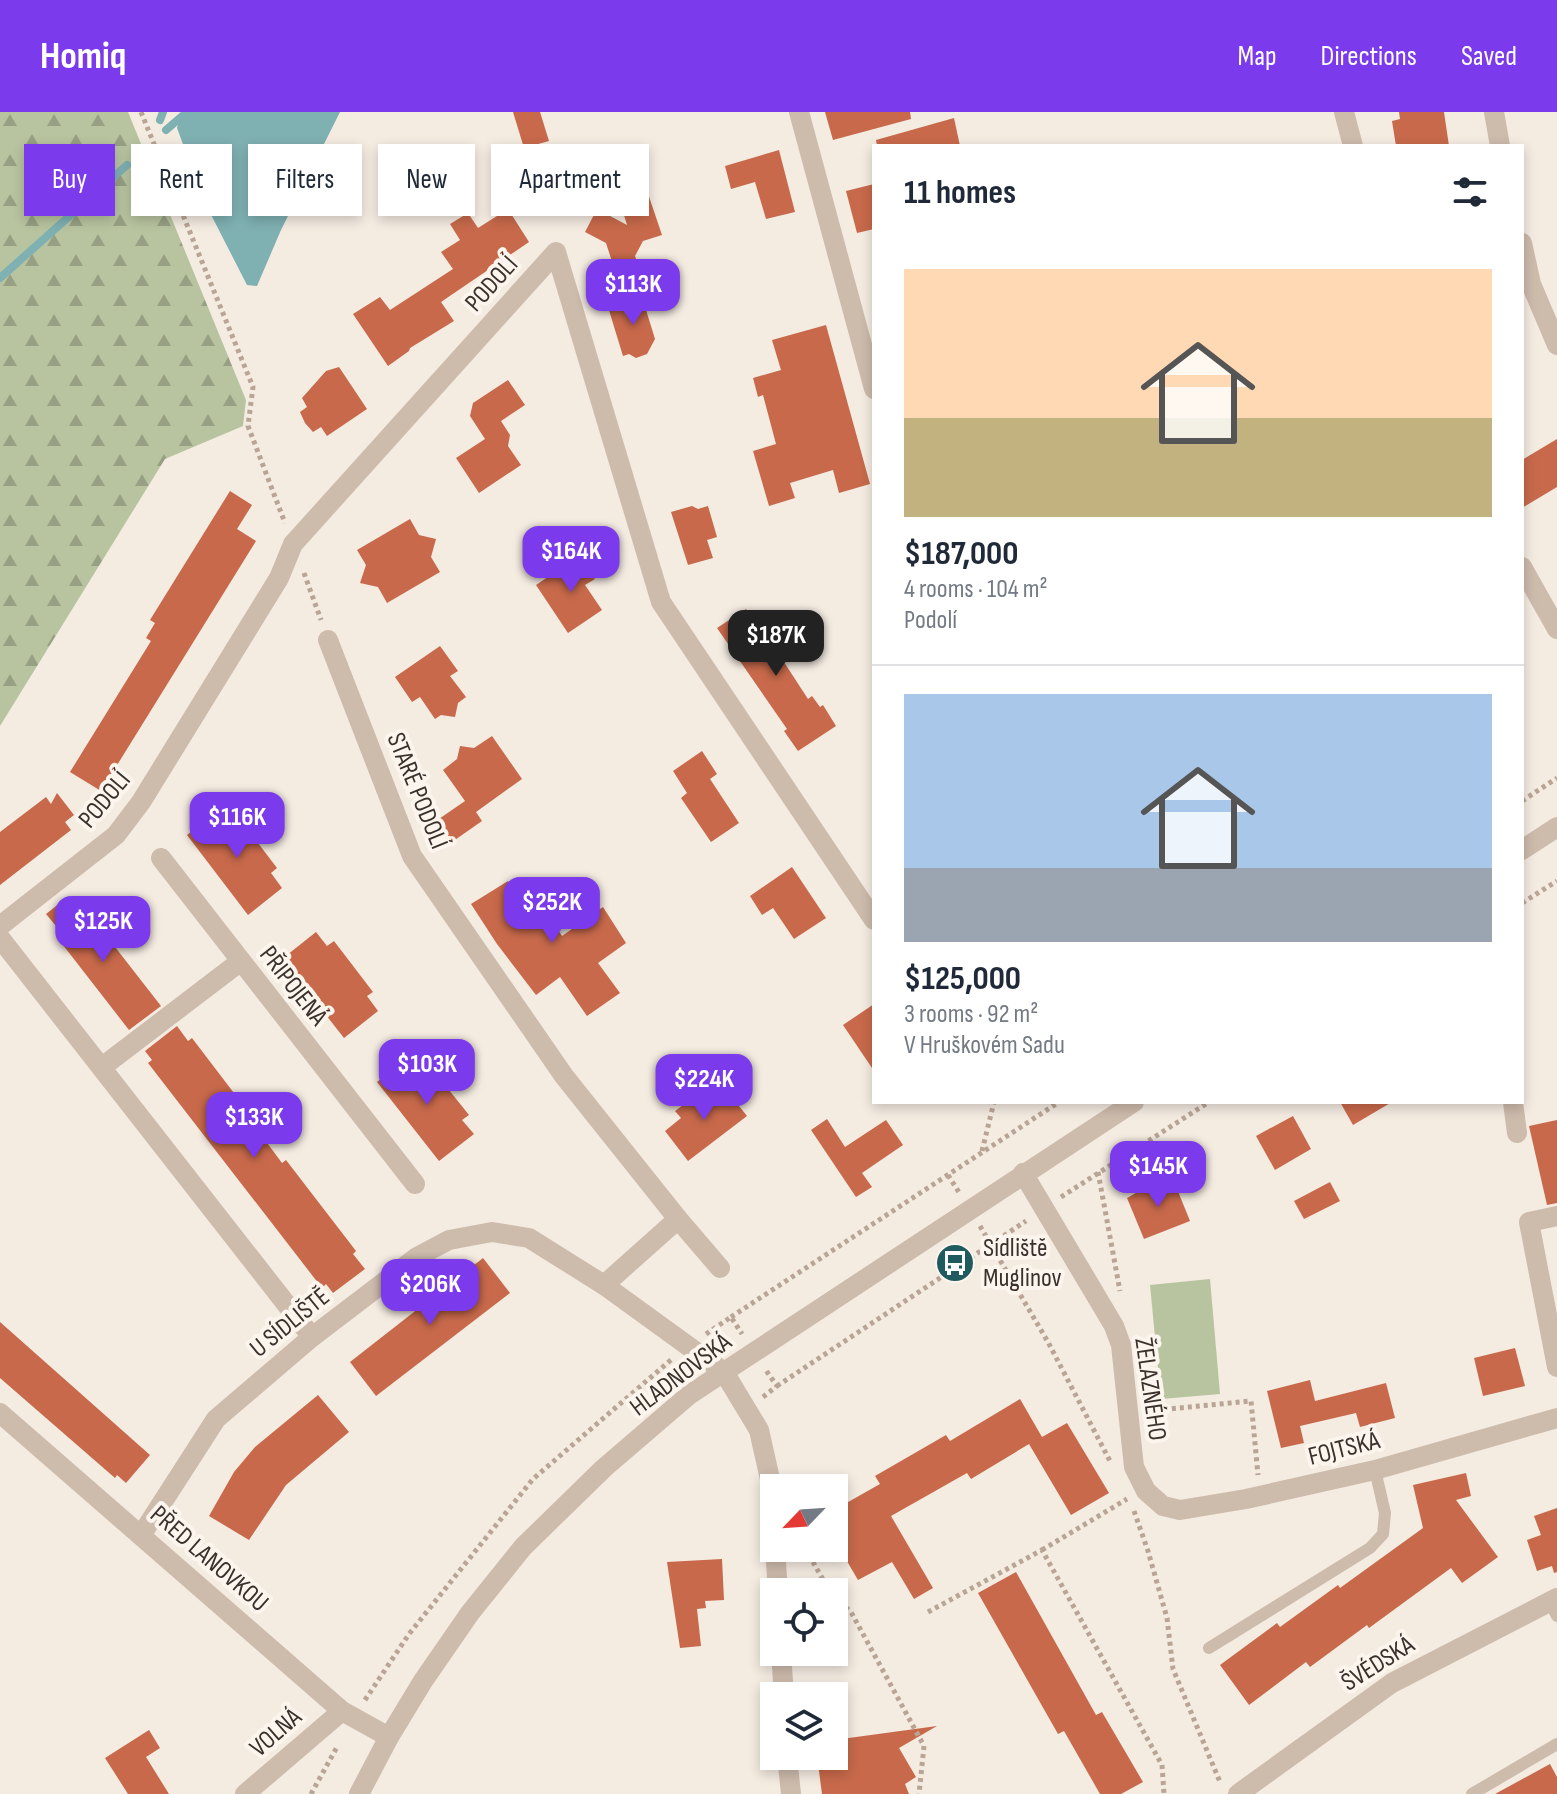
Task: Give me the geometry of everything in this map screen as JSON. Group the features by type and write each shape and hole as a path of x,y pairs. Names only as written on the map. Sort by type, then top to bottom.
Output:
{"street":[{"path":"799,112 872,382"},
{"path":"1344,112 1352,144"},
{"path":"1494,112 1500,144"},
{"name":"PODOLÍ","path":"0,926 116,835 141,802 279,578 293,544 556,252 661,602 872,917"},
{"path":"1524,252 1531,284 1557,345"},
{"path":"1524,571 1557,629"},
{"name":"STARÉ PODOLÍ","path":"328,640 412,856 564,1076 720,1268"},
{"path":"1524,849 1557,827"},
{"name":"PŘIPOJENÁ","path":"161,858 415,1184"},
{"path":"0,938 312,1337"},
{"path":"102,1067 241,961"},
{"name":"HLADNOVSKÁ","path":"359,1794 423,1681 470,1613 523,1547 604,1468 689,1395 1131,1104"},
{"path":"1513,1104 1517,1133"},
{"name":"ŽELAZNÉHO","path":"1023,1173 1118,1335 1134,1467 1146,1491"},
{"path":"1557,1216 1529,1222 1557,1367"},
{"path":"604,1285 678,1219"},
{"name":"U SÍDLIŠTĚ","path":"142,1534 216,1419 312,1337 417,1257 449,1240 492,1232 529,1238 604,1285 724,1372"},
{"path":"724,1372 759,1430 769,1474"},
{"name":"PŘED LANOVKOU","path":"0,1413 342,1711 389,1737"},
{"name":"FOJTSKÁ","path":"1146,1491 1163,1506 1180,1510 1246,1499 1375,1470 1557,1418"},
{"name":"ŠVÉDSKÁ","path":"1238,1794 1392,1683 1554,1605"},
{"name":"VOLNÁ","path":"245,1794 342,1711"},
{"path":"788,1770 791,1794"}],"lane":[{"path":"1209,1648 1370,1548 1383,1534 1385,1513 1375,1470"},
{"path":"1472,1794 1557,1744"}],"path":[{"path":"141,112 253,387 248,426 328,640"},
{"path":"1524,800 1557,778"},
{"path":"1524,902 1557,881"},
{"path":"982,1152 994,1104"},
{"path":"731,1317 1056,1104"},
{"path":"777,1386 1098,1172 1206,1104"},
{"path":"1098,1172 1122,1301"},
{"path":"990,1244 1048,1342 1114,1469"},
{"path":"1140,1411 1251,1401 1259,1482"},
{"path":"928,1612 1042,1550 1129,1497 1167,1618 1173,1669 1224,1794"},
{"path":"1042,1550 1162,1765 1164,1794"},
{"path":"848,1609 924,1746 919,1794"}],"green space":[{"path":"0,112 128,112 141,144 131,144 131,216 171,216 246,400 243,426 165,459 0,726"},
{"path":"1210,1279 1220,1394 1161,1399 1150,1285"}],"water":[{"path":"181,112 340,112 324,144 248,144 248,216 288,216 257,286 247,285 212,216 232,216 232,144 183,144 177,128"}],"building":[{"path":"513,112 540,112 549,141 523,144"},
{"path":"825,112 910,112 911,119 833,140"},
{"path":"1399,112 1444,112 1449,144 1396,144 1392,121 1400,119"},
{"path":"954,118 960,144 877,144 876,140"},
{"path":"779,150 795,212 766,219 755,182 731,189 725,166"},
{"path":"872,184 872,229 857,233 846,191"},
{"path":"649,197 662,235 643,241 635,256 640,270 617,277 606,243 585,232 593,216 610,216 627,225 624,216 649,216"},
{"path":"463,216 470,216 478,228 497,216 512,216 529,242 441,302 454,321 410,348 388,366 353,314 380,297 390,310 453,269 441,252 460,240 450,224"},
{"path":"642,297 655,339 647,354 636,358 629,354 623,356 608,307"},
{"path":"826,325 870,484 839,493 833,470 790,483 795,498 769,506 753,451 776,444 763,395 758,397 753,378 781,370 772,340"},
{"path":"339,367 367,409 327,436 321,427 313,432 305,423 300,412 307,407 302,398 326,371"},
{"path":"508,380 525,405 501,421 510,435 508,446 521,465 479,493 456,458 485,439 470,416 473,403"},
{"path":"1557,439 1557,487 1524,507 1524,459"},
{"path":"230,491 252,505 237,529 256,541 101,791 70,772 151,641 146,638 155,623 150,620"},
{"path":"692,506 698,509 708,506 717,537 707,540 713,558 688,565 671,512"},
{"path":"410,519 419,535 436,539 431,557 440,572 387,603 378,587 360,583 366,565 357,550"},
{"path":"579,556 595,579 585,585 602,610 568,633 536,585"},
{"path":"746,609 766,637 782,626 795,645 780,656 808,699 812,696 820,707 823,705 836,726 798,751 784,731 787,729 717,628"},
{"path":"440,646 458,671 450,676 466,697 458,703 455,717 441,715 435,719 420,697 412,702 395,677"},
{"path":"492,736 522,779 476,812 482,821 452,842 436,821 465,801 443,770 457,759 460,746 474,748"},
{"path":"702,751 717,774 710,779 739,823 711,842 681,798 687,793 673,771"},
{"path":"57,793 74,815 65,822 71,830 0,885 0,832 46,797 51,804"},
{"path":"221,809 232,823 239,818 277,868 271,873 282,888 248,915 187,835"},
{"path":"792,867 826,918 794,939 773,908 762,915 750,896"},
{"path":"508,881 513,889 527,881 562,936 603,907 626,943 598,963 620,993 587,1016 560,977 536,995 471,904"},
{"path":"65,899 71,908 80,902 161,1006 129,1030 56,936 61,932 46,914"},
{"path":"316,932 327,946 334,941 373,992 367,996 378,1011 344,1038 282,959"},
{"path":"872,1005 872,1068 843,1025"},
{"path":"177,1026 188,1041 192,1038 262,1130 259,1132 282,1163 286,1160 356,1251 353,1254 365,1269 333,1293 326,1284 322,1288 148,1063 152,1060 145,1051"},
{"path":"412,1055 423,1070 429,1065 469,1115 462,1120 474,1134 439,1161 377,1082"},
{"path":"723,1086 747,1116 688,1161 665,1131 681,1118 675,1111 698,1094 703,1101"},
{"path":"1341,1104 1389,1104 1353,1125"},
{"path":"1293,1116 1311,1149 1275,1170 1256,1136"},
{"path":"827,1119 845,1147 886,1120 903,1145 862,1173 872,1187 856,1197 811,1130"},
{"path":"1557,1120 1557,1203 1547,1205 1529,1126"},
{"path":"1173,1179 1190,1221 1144,1239 1127,1198 1152,1184 1159,1185"},
{"path":"1330,1182 1340,1201 1304,1219 1294,1201"},
{"path":"483,1258 510,1293 376,1396 350,1362"},
{"path":"0,1322 150,1455 126,1483 117,1475 115,1478 0,1378"},
{"path":"1515,1348 1525,1386 1483,1396 1474,1358"},
{"path":"1310,1380 1315,1401 1386,1383 1395,1418 1360,1427 1356,1413 1300,1426 1304,1443 1281,1448 1267,1391"},
{"path":"318,1395 349,1432 286,1485 249,1540 209,1516 234,1472 255,1447"},
{"path":"1020,1399 1042,1437 1067,1423 1109,1493 1071,1515 1029,1444 971,1479 967,1473 891,1516 933,1588 914,1599 892,1562 858,1580 847,1562 848,1502 880,1484 875,1476 946,1435 950,1441"},
{"path":"1466,1473 1471,1496 1456,1500 1498,1557 1462,1583 1451,1568 1369,1628 1367,1625 1310,1667 1306,1662 1249,1705 1220,1665 1277,1623 1280,1627 1338,1585 1340,1588 1423,1528 1413,1485"},
{"path":"1557,1508 1557,1572 1554,1573 1552,1566 1537,1571 1527,1540 1541,1535 1534,1516"},
{"path":"722,1559 724,1600 705,1601 706,1608 697,1609 701,1646 680,1648 667,1562"},
{"path":"1016,1572 1096,1715 1102,1712 1143,1782 1121,1794 1100,1794 1064,1731 1058,1734 978,1593"},
{"path":"937,1726 899,1748 916,1777 905,1784 909,1794 822,1794 819,1770 848,1770 848,1738"},
{"path":"149,1730 160,1748 146,1757 169,1794 128,1794 105,1758"},
{"path":"1550,1764 1557,1777 1557,1794 1495,1794"}],"waterway":[{"path":"160,120 163,112"},
{"path":"166,130 187,112"},
{"path":"0,278 127,165"}],"place":[{"name":"Sídliště Muglinov","path":"955,1263"}]}
